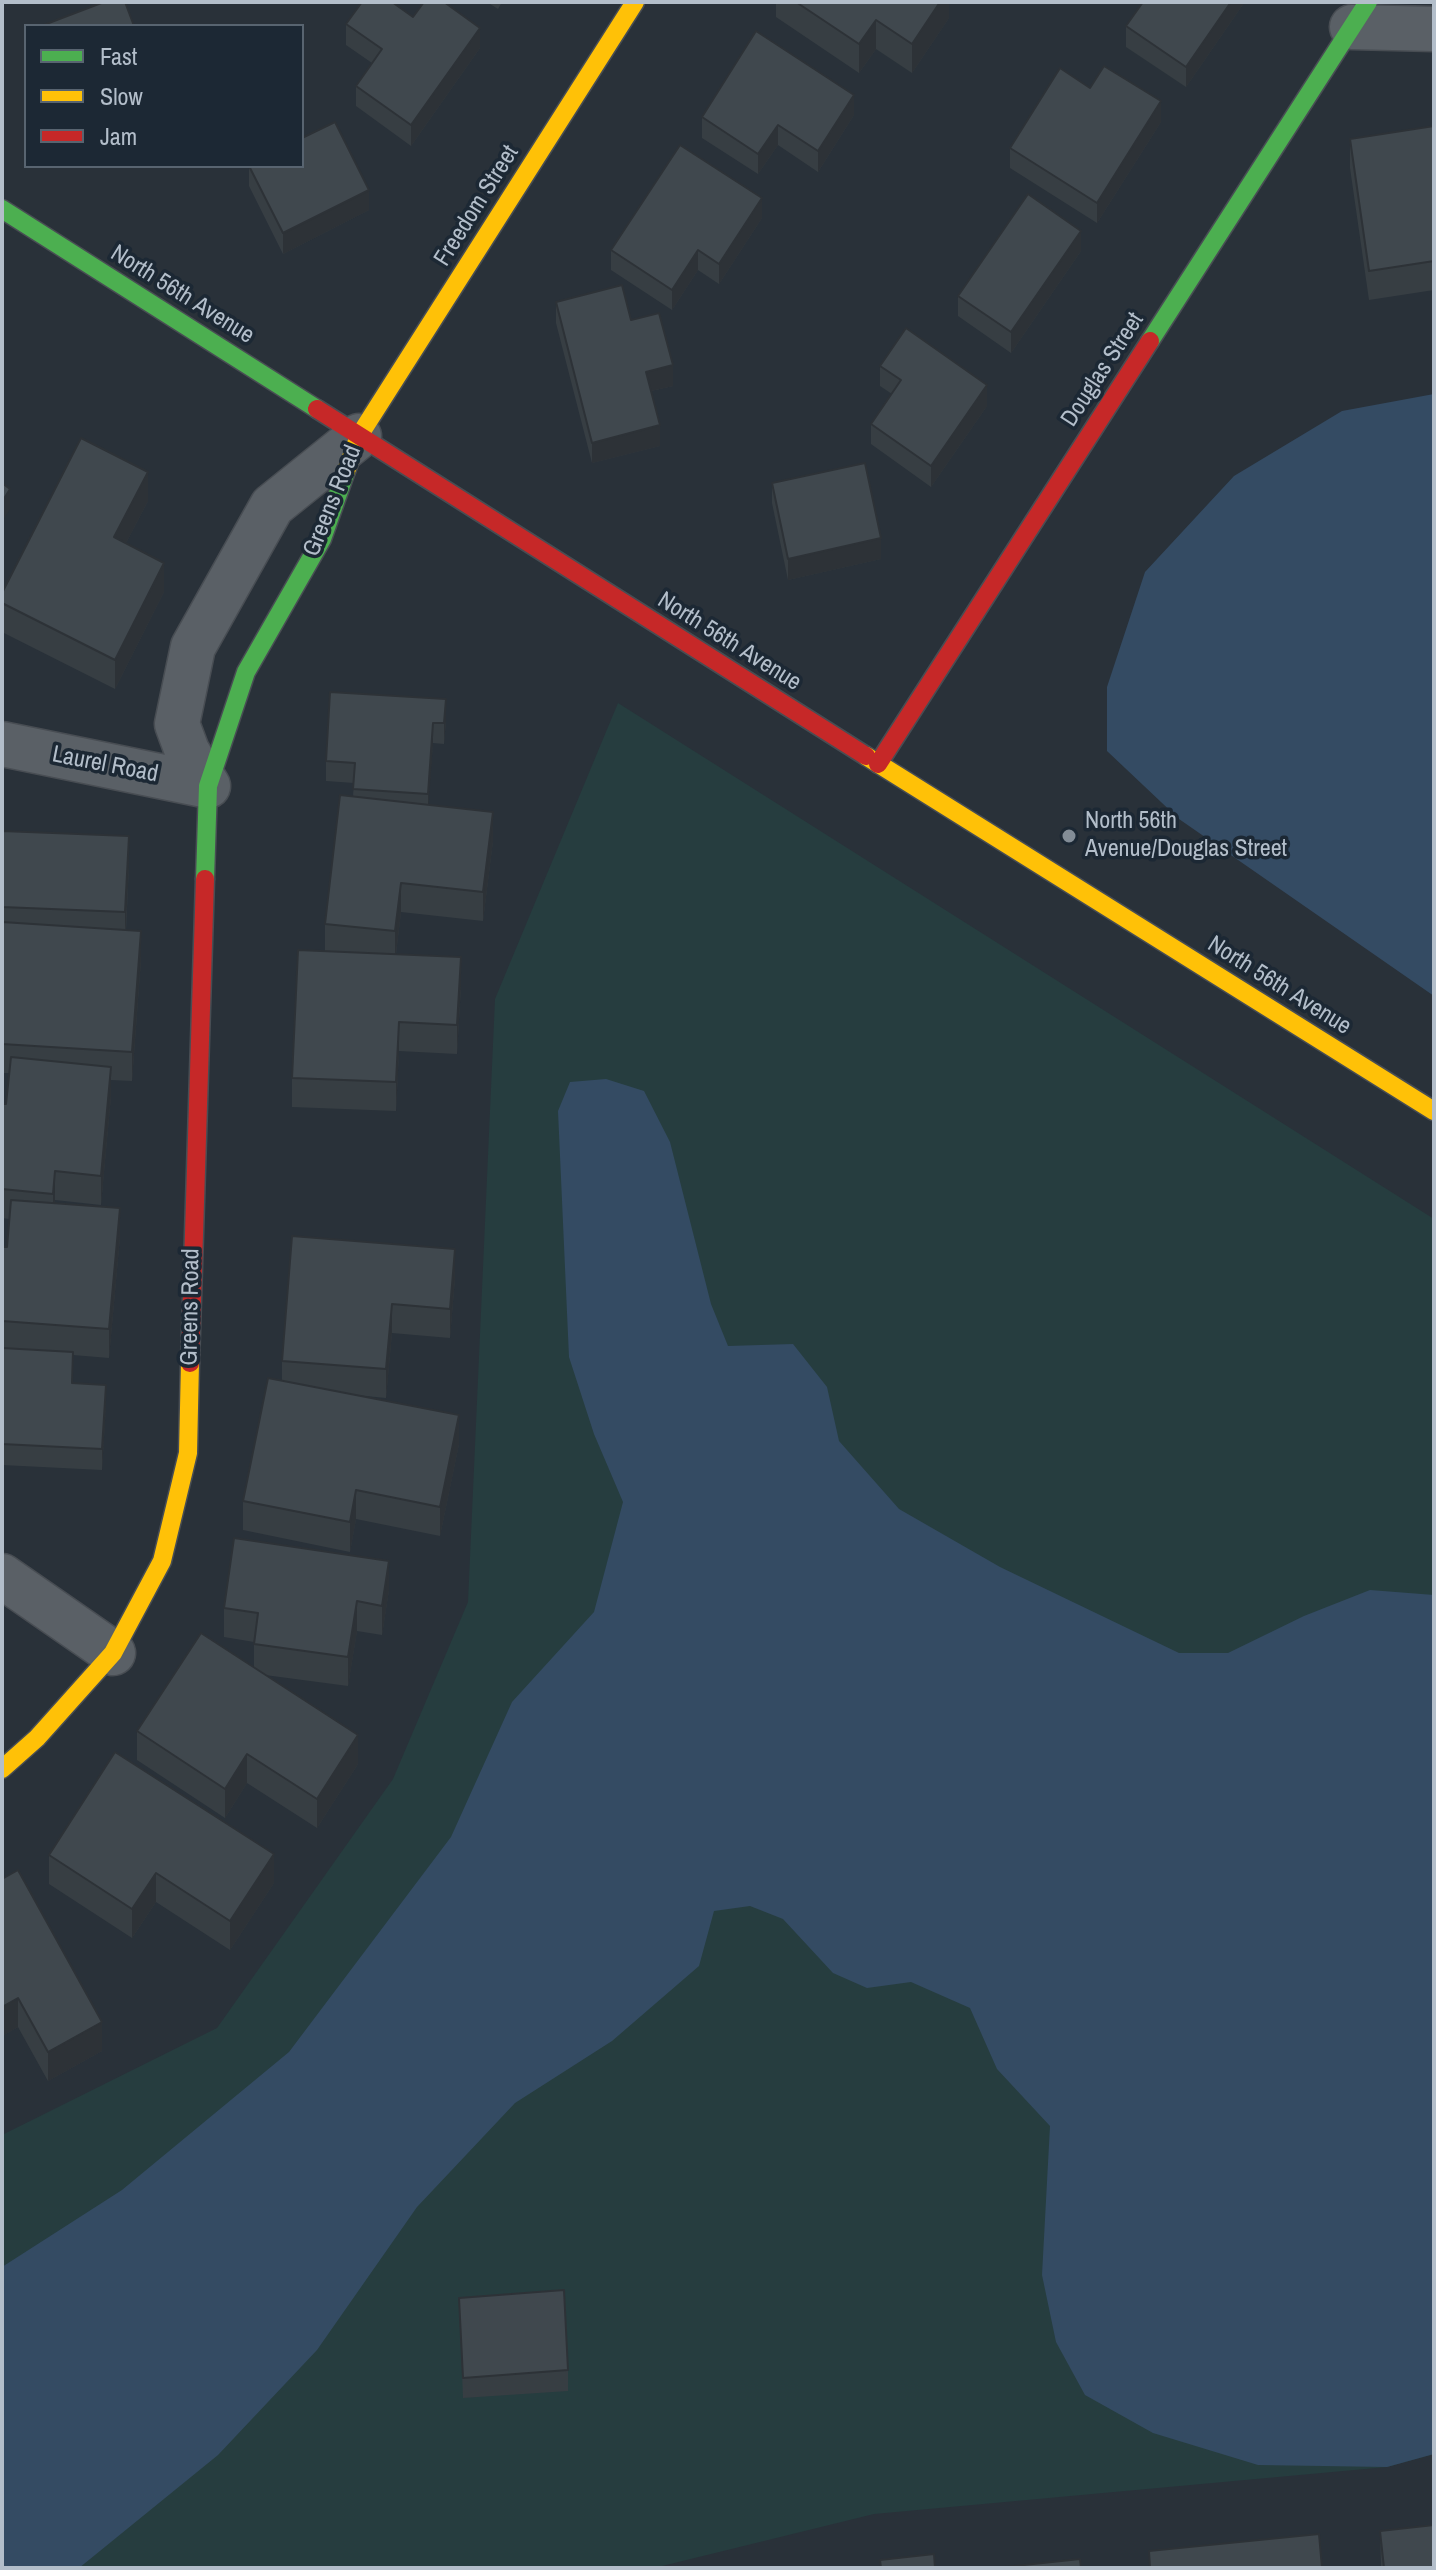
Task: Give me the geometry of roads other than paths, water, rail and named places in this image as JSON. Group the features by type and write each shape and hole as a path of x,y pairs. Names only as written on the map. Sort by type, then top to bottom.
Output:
{"street":[{"name":"Freedom Street","path":"359,436 635,2"},
{"path":"1360,15 1434,29"},
{"name":"Douglas Street","path":"878,764 1360,15"},
{"name":"North 56th Avenue","path":"2,209 878,764 1434,1111"},
{"name":"Greens Road","path":"208,786 187,751 177,724 193,647 272,506 359,436"},
{"name":"Greens Road","path":"2,1769 37,1738 113,1653 162,1561 188,1453 192,1223 208,786 246,672 322,539 359,436"},
{"path":"207,621 259,650"},
{"name":"Laurel Road","path":"2,744 208,786"},
{"path":"2,1576 113,1653"}],"water":[{"path":"1434,394 1434,996 1179,819 1107,751 1107,687 1145,572 1234,476 1342,411"},
{"path":"606,1079 644,1091 670,1142 711,1304 728,1346 793,1344 827,1387 839,1441 899,1509 1000,1567 1179,1653 1228,1653 1304,1616 1370,1590 1434,1595 1434,2454 1387,2467 1258,2465 1153,2433 1085,2395 1056,2342 1042,2275 1050,2126 997,2069 970,2008 911,1982 867,1988 833,1973 783,1919 750,1906 714,1911 699,1966 612,2041 515,2103 417,2207 317,2350 218,2455 79,2568 2,2568 2,2267 122,2190 289,2052 451,1837 512,1702 594,1612 623,1502 594,1434 569,1357 558,1111 570,1082"}],"place":[{"name":"North 56th Avenue/Douglas Street","path":"1069,836"}]}
